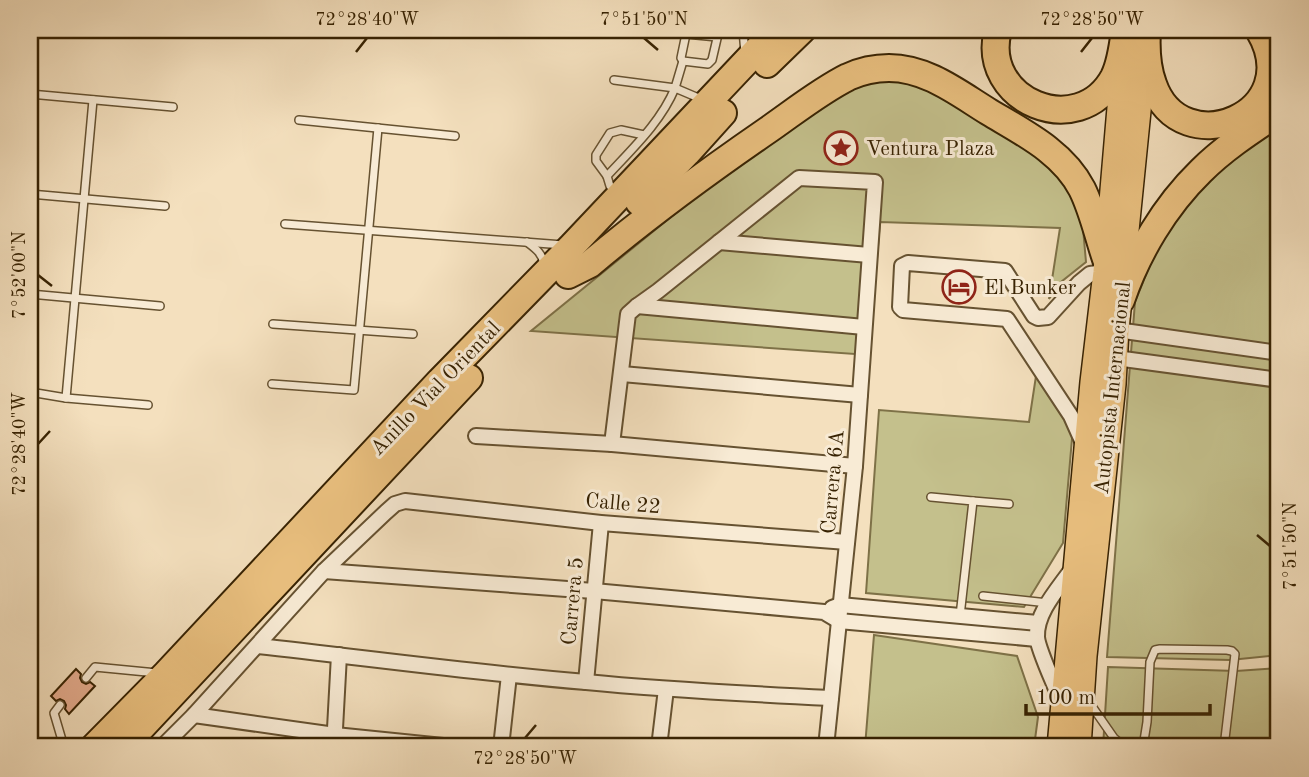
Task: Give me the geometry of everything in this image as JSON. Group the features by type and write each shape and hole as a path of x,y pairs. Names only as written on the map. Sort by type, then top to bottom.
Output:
{"highway":[{"name":"Anillo Vial Oriental","path":"123,747 453,394 557,274 572,246 613,187 708,102 773,30"},
{"name":"Anillo Vial Oriental","path":"94,747 166,674 440,381 687,153 755,76 802,30"},
{"path":"998,30 995,45 998,63 1011,88 1033,104 1061,110 1087,103 1109,85 1136,31"},
{"path":"1136,31 1162,102 1185,120 1214,125 1224,124 1242,116 1250,110 1267,86 1270,67 1268,47 1259,30"},
{"path":"557,274 590,264 712,168 828,89 849,76 879,68 903,69 933,78 1031,137 1059,158 1082,188 1106,265"},
{"path":"1121,300 1147,243 1192,180 1222,152 1279,112"}],"main road":[{"name":"Autopista Internacional","path":"1059,747 1092,382 1136,31"},
{"name":"Autopista Internacional","path":"1079,747 1085,656 1121,300 1136,31"}],"street":[{"name":"Carrera 6A","path":"719,242 799,178 875,182 855,466 826,747"},
{"path":"612,444 628,314 719,242 869,256"},
{"path":"1087,451 1071,416 1007,319 903,310 900,307 902,266 908,262 1005,271 1034,316 1038,318 1048,317 1079,283 1106,265"},
{"path":"637,306 864,327"},
{"path":"1117,330 1279,353"},
{"path":"1116,358 1279,380"},
{"path":"622,374 860,395"},
{"path":"477,436 612,444 855,466"},
{"name":"Calle 22","path":"324,571 395,505 405,501 601,523 847,542"},
{"name":"Carrera 5","path":"586,682 601,523"},
{"path":"1062,704 1037,639 1038,623 1074,564"},
{"path":"162,747 258,646 324,571 824,611 840,605 1038,623"},
{"path":"824,611 839,621 1037,639"},
{"path":"258,646 586,682 831,698"},
{"path":"335,741 339,655"},
{"path":"501,747 509,675"},
{"path":"659,747 666,689"},
{"path":"194,715 335,741 453,747"}],"lane":[{"path":"743,30 746,62"},
{"path":"644,135 621,130 610,133 596,155 596,161 613,187 644,135 669,103 683,61 681,58 685,34 718,33 712,60 708,64 683,61"},
{"path":"614,80 675,88 708,102"},
{"path":"30,94 173,107"},
{"path":"65,398 93,100"},
{"path":"299,120 455,136"},
{"path":"272,384 355,390 378,128"},
{"path":"30,194 165,206"},
{"path":"285,224 572,246"},
{"path":"526,242 539,251 557,274"},
{"path":"30,294 160,306"},
{"path":"273,324 412,334"},
{"path":"30,392 65,398 148,405"},
{"path":"931,497 1009,504"},
{"path":"960,616 973,501"},
{"path":"983,596 1048,603"},
{"path":"1143,747 1150,662 1155,650 1160,649 1227,650 1234,654 1224,747"},
{"path":"86,678 95,667 166,674"},
{"path":"1083,694 1114,738 1125,747"},
{"path":"60,705 54,713 64,747"}],"shaded area":[{"path":"866,74 913,77 1040,154 1067,187 1082,217 1086,262 1061,282 1049,299 1060,228 880,222 869,355 531,331 715,181"},
{"path":"1279,123 1279,655 1230,660 1107,657 1135,302 1166,225 1196,186"},
{"path":"1036,376 1073,427 1063,543 1024,607 866,593 879,410 1029,422"},
{"path":"874,635 1017,656 1038,717 1034,747 865,747"},
{"path":"1108,667 1236,671 1279,668 1279,747 1103,747"}],"building":[{"path":"76,669 81,674 82,682 90,682 95,686 69,714 64,701 56,701 51,696"}],"place":[{"name":"Ventura Plaza","path":"841,148"},
{"name":"El Bunker","path":"959,287"}]}
